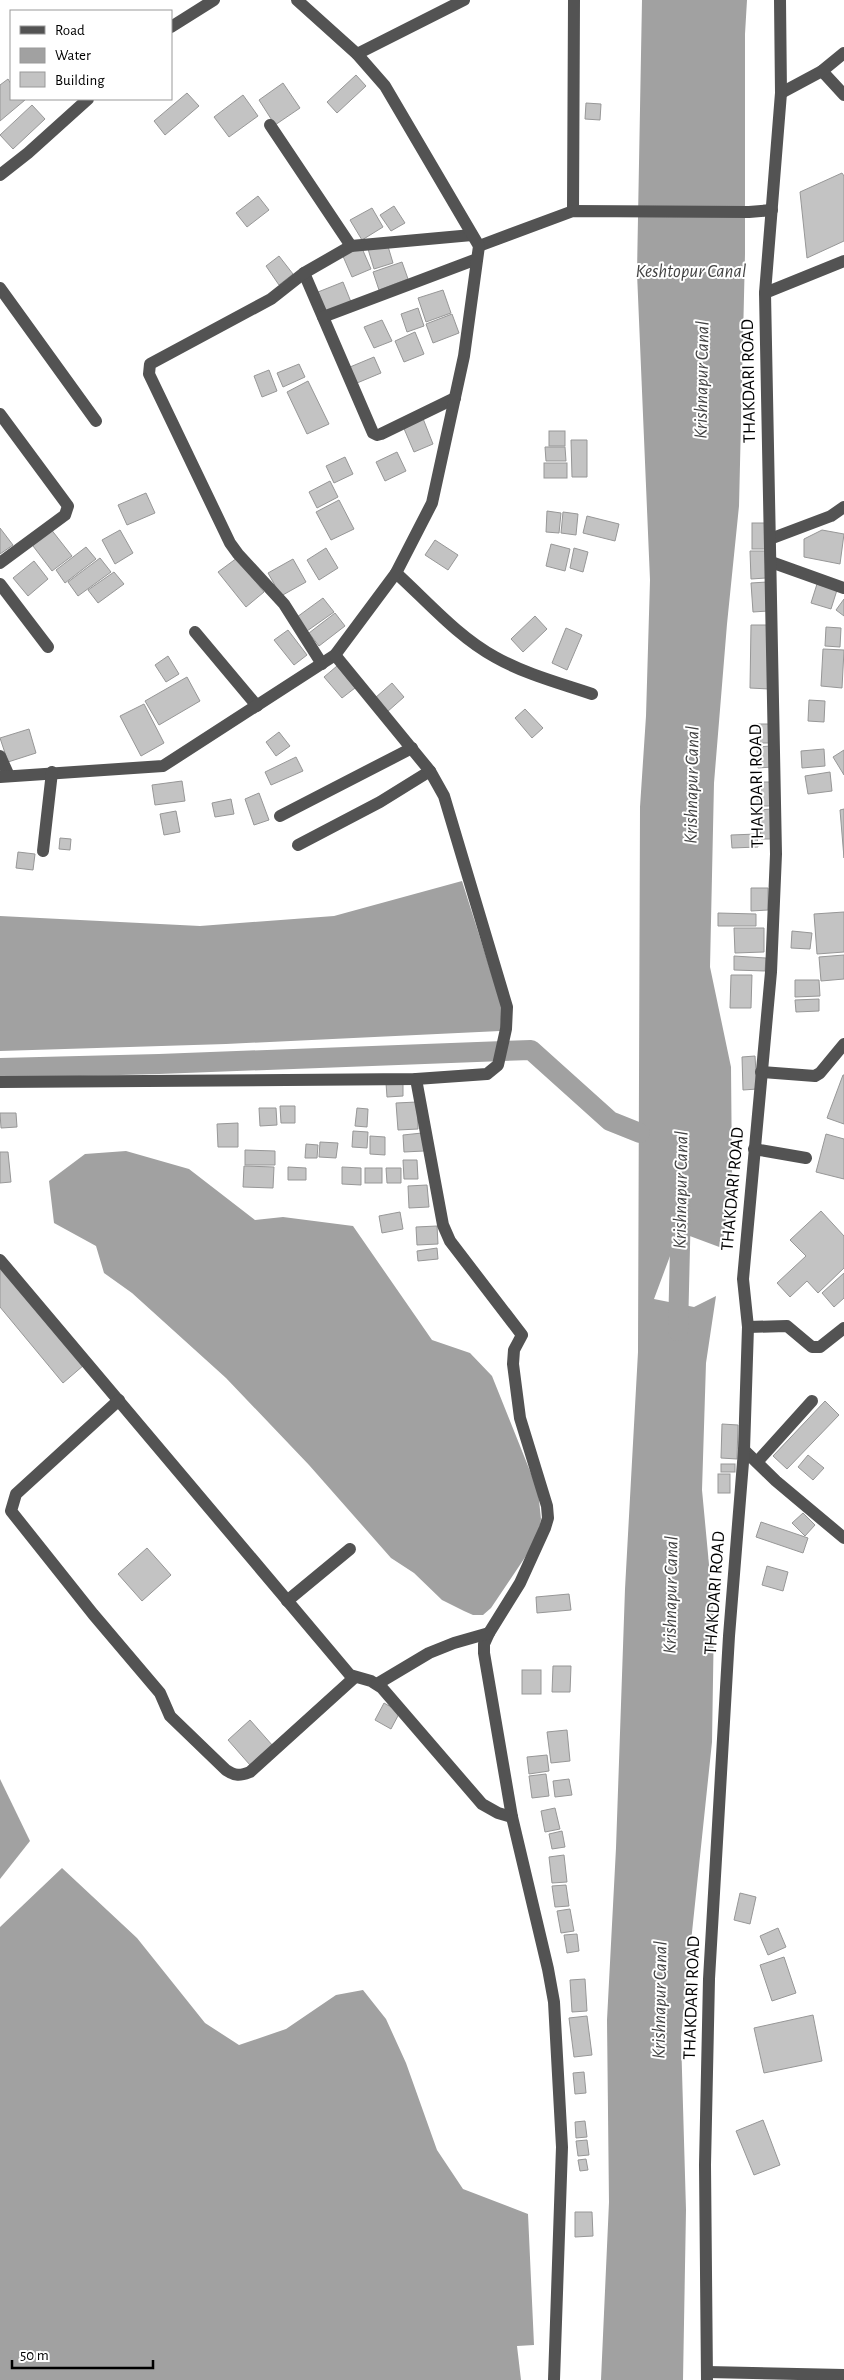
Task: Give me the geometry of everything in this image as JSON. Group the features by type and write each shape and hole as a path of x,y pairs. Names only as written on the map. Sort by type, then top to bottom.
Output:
{"street":[{"path":"172,26 214,0"},
{"path":"0,756 4,776 163,766 335,655 396,573 432,503 464,356 478,253 472,235 385,86 357,54 297,0"},
{"path":"357,54 464,0"},
{"path":"573,211 574,0"},
{"name":"THAKDARI ROAD","path":"707,2376 705,2165 709,1979 729,1636 744,1450 748,1327 743,1279 770,972 776,854 765,293 781,93 780,0"},
{"path":"781,93 822,71 844,53"},
{"path":"822,71 844,95"},
{"path":"0,175 28,153 87,100"},
{"path":"270,125 351,246"},
{"path":"323,318 573,211 749,212 772,210"},
{"path":"322,664 284,604 230,543 149,374 148,368 150,364 270,298 304,273 351,246 472,235"},
{"path":"765,293 844,261"},
{"path":"304,273 374,433 377,435 456,398"},
{"path":"0,288 96,421"},
{"path":"0,414 68,506 65,515 0,564"},
{"path":"770,539 831,516 844,507"},
{"path":"771,562 844,588"},
{"path":"396,573 460,632 493,656 514,667 592,694"},
{"path":"0,584 48,647"},
{"path":"195,632 257,706"},
{"path":"0,1082 416,1079 487,1074 498,1065 506,1029 507,1007 444,796 430,771 335,655"},
{"path":"280,816 412,748"},
{"path":"298,845 380,802 430,771"},
{"path":"43,851 52,772"},
{"path":"761,1072 815,1076 820,1074 844,1044"},
{"path":"416,1079 443,1225 455,1248 522,1334 514,1350 513,1364 520,1418 547,1506 545,1528 520,1582 489,1633 484,1644 484,1653 512,1817 554,2002 562,2148 554,2380"},
{"path":"754,1149 806,1158"},
{"path":"0,1260 350,1675 377,1684 482,1804 498,1813 512,1817"},
{"path":"748,1327 787,1326 812,1347 820,1347 844,1328"},
{"path":"118,1400 16,1494 11,1511 93,1614 160,1693 170,1716 226,1770 235,1776 242,1775 250,1772 355,1677"},
{"path":"757,1462 812,1401"},
{"path":"744,1450 844,1538"},
{"path":"287,1601 350,1549"},
{"path":"377,1684 429,1653 454,1643 489,1633"},
{"path":"707,2376 844,2374"}],"water":[{"name":"Keshtopur Canal","path":"642,0 747,0 745,34 745,254 739,506 714,783 710,967 731,1067 732,1178 722,1248 679,1232 654,1299 694,1307 716,1296 706,1363 702,1490 714,1618 712,1742 681,2037 686,2210 683,2380 601,2380 609,2202 607,2020 616,1848 625,1589 638,1352 640,807 646,716 650,580 637,273"},
{"path":"462,881 502,1007 500,1031 226,1044 0,1051 0,916 200,926 334,916"},
{"path":"126,1151 189,1169 255,1220 283,1217 353,1226 432,1340 470,1353 492,1376 538,1491 541,1519 538,1538 491,1608 483,1615 473,1615 442,1600 414,1573 391,1558 309,1465 226,1378 132,1293 104,1273 96,1246 54,1223 49,1181 85,1154"},
{"path":"0,1779 30,1841 0,1879"},
{"path":"62,1868 137,1938 205,2023 239,2045 286,2029 336,1995 363,1990 386,2019 406,2063 437,2150 463,2189 528,2214 534,2345 517,2346 521,2380 0,2380 0,1927"}],"building":[{"path":"356,75 366,86 337,113 327,102"},
{"path":"8,79 10,82 10,100 25,100 0,121 0,85"},
{"path":"283,83 300,108 275,125 259,100"},
{"path":"187,93 199,106 165,135 154,121"},
{"path":"243,95 258,116 229,137 214,117"},
{"path":"586,103 601,104 600,120 585,119"},
{"path":"32,105 45,119 13,149 0,135"},
{"path":"842,173 844,176 844,241 807,258 800,192"},
{"path":"258,196 269,210 247,227 236,213"},
{"path":"394,206 405,223 391,231 380,215"},
{"path":"372,208 383,227 362,240 350,220"},
{"path":"387,243 393,263 374,269 368,249"},
{"path":"361,246 371,269 352,277 342,254"},
{"path":"279,256 293,274 279,285 266,266"},
{"path":"402,262 408,279 379,290 373,272"},
{"path":"343,282 351,302 325,312 318,292"},
{"path":"443,290 451,313 426,322 418,298"},
{"path":"418,308 424,326 407,332 401,314"},
{"path":"452,314 459,333 433,343 426,324"},
{"path":"382,320 392,341 374,348 364,327"},
{"path":"415,332 424,354 404,362 395,341"},
{"path":"374,357 381,373 357,383 350,367"},
{"path":"299,364 305,377 283,387 277,373"},
{"path":"269,370 277,391 262,397 254,376"},
{"path":"308,381 329,424 307,434 287,392"},
{"path":"422,416 433,444 414,452 402,424"},
{"path":"549,431 565,431 565,446 549,446"},
{"path":"571,440 587,440 587,477 572,477"},
{"path":"545,447 565,447 566,461 546,461"},
{"path":"397,452 406,471 385,481 376,462"},
{"path":"345,457 353,474 334,483 326,466"},
{"path":"544,463 567,463 567,478 544,478"},
{"path":"330,481 338,497 317,508 309,492"},
{"path":"146,493 155,513 127,525 118,505"},
{"path":"339,500 354,529 331,540 316,512"},
{"path":"547,511 561,513 559,533 546,532"},
{"path":"563,512 578,514 576,535 561,533"},
{"path":"587,516 619,524 615,541 583,533"},
{"path":"752,523 765,523 765,549 752,549"},
{"path":"0,528 13,545 0,554"},
{"path":"50,528 72,556 52,571 30,542"},
{"path":"120,530 133,553 115,564 102,540"},
{"path":"822,530 844,534 840,564 804,557 804,539"},
{"path":"435,540 458,555 448,570 425,555"},
{"path":"551,544 570,549 565,571 546,566"},
{"path":"86,547 96,559 65,583 56,570"},
{"path":"326,548 338,568 319,580 307,560"},
{"path":"574,548 588,552 583,572 570,568"},
{"path":"750,551 765,551 766,578 751,579"},
{"path":"100,558 111,572 78,596 68,582"},
{"path":"237,558 264,592 246,607 218,572"},
{"path":"293,559 306,582 281,596 268,573"},
{"path":"34,561 48,579 28,596 13,578"},
{"path":"114,572 124,584 98,603 88,590"},
{"path":"767,582 768,611 753,612 751,583"},
{"path":"817,584 837,590 831,609 811,603"},
{"path":"323,598 334,612 307,631 297,617"},
{"path":"844,599 844,616 836,610"},
{"path":"335,613 345,626 319,646 309,633"},
{"path":"535,616 547,629 523,652 511,639"},
{"path":"751,625 770,625 769,689 750,688"},
{"path":"826,627 841,628 840,647 825,646"},
{"path":"566,628 582,635 567,670 552,663"},
{"path":"288,630 307,655 294,665 274,640"},
{"path":"823,649 844,650 842,688 821,686"},
{"path":"168,656 179,674 166,682 155,665"},
{"path":"337,666 355,688 342,698 324,677"},
{"path":"187,677 200,701 159,725 145,701"},
{"path":"392,683 404,697 387,712 375,698"},
{"path":"809,700 825,701 824,722 808,721"},
{"path":"144,704 164,743 141,756 120,716"},
{"path":"525,709 543,728 532,738 515,718"},
{"path":"757,724 772,724 772,743 757,743"},
{"path":"29,729 36,753 8,762 0,738"},
{"path":"279,732 290,746 276,756 266,742"},
{"path":"771,746 772,767 758,768 757,747"},
{"path":"824,749 825,766 802,768 801,751"},
{"path":"844,750 844,775 833,757"},
{"path":"296,757 303,771 271,785 265,772"},
{"path":"830,772 832,791 808,794 805,776"},
{"path":"182,781 185,801 155,805 152,785"},
{"path":"757,782 770,782 770,806 757,806"},
{"path":"259,793 269,820 254,825 245,799"},
{"path":"231,799 234,814 215,817 212,803"},
{"path":"771,809 773,839 761,839 759,810"},
{"path":"844,809 844,858 840,810"},
{"path":"176,811 180,832 164,835 160,814"},
{"path":"757,834 758,847 732,848 731,835"},
{"path":"60,838 71,839 70,850 59,849"},
{"path":"18,852 35,854 33,870 16,868"},
{"path":"751,888 768,888 768,910 751,911"},
{"path":"844,912 844,952 817,954 814,914"},
{"path":"718,913 756,914 756,926 718,926"},
{"path":"734,928 764,928 764,952 735,953"},
{"path":"792,931 812,933 810,949 791,948"},
{"path":"844,955 844,979 821,981 819,957"},
{"path":"734,956 766,958 765,971 734,970"},
{"path":"731,975 752,975 751,1008 730,1008"},
{"path":"795,980 819,980 820,996 795,997"},
{"path":"819,999 819,1011 796,1012 795,1000"},
{"path":"755,1056 757,1089 743,1090 742,1057"},
{"path":"844,1075 844,1124 827,1118"},
{"path":"386,1083 403,1083 403,1096 387,1097"},
{"path":"417,1102 418,1129 398,1130 396,1103"},
{"path":"280,1106 295,1106 295,1123 281,1123"},
{"path":"259,1108 276,1108 277,1125 260,1126"},
{"path":"357,1108 368,1109 367,1127 355,1126"},
{"path":"0,1113 16,1113 17,1127 1,1128"},
{"path":"238,1123 238,1147 218,1147 217,1124"},
{"path":"353,1131 368,1132 367,1148 352,1147"},
{"path":"422,1133 424,1151 404,1152 403,1135"},
{"path":"826,1134 844,1139 844,1179 816,1172"},
{"path":"370,1136 385,1137 385,1155 370,1154"},
{"path":"320,1142 338,1143 336,1158 319,1157"},
{"path":"306,1144 318,1145 317,1158 305,1158"},
{"path":"245,1150 275,1151 275,1165 245,1165"},
{"path":"0,1152 8,1152 11,1182 0,1183"},
{"path":"403,1160 417,1160 418,1179 404,1179"},
{"path":"244,1166 274,1167 273,1188 243,1187"},
{"path":"288,1167 306,1168 306,1180 288,1180"},
{"path":"342,1167 361,1168 361,1185 342,1184"},
{"path":"365,1168 382,1168 382,1183 365,1183"},
{"path":"386,1168 401,1168 401,1183 387,1183"},
{"path":"427,1185 429,1207 409,1208 408,1186"},
{"path":"821,1211 844,1236 844,1268 818,1293 807,1281 790,1297 777,1283 806,1256 790,1240"},
{"path":"400,1212 403,1229 382,1233 379,1216"},
{"path":"437,1226 438,1244 417,1245 416,1227"},
{"path":"437,1248 438,1259 418,1261 417,1251"},
{"path":"0,1262 84,1365 63,1383 0,1307"},
{"path":"844,1273 844,1298 834,1307 822,1293"},
{"path":"825,1401 839,1415 787,1469 773,1456"},
{"path":"722,1424 738,1425 737,1459 721,1458"},
{"path":"808,1455 824,1468 813,1480 798,1467"},
{"path":"721,1464 735,1464 735,1472 721,1472"},
{"path":"718,1474 730,1474 730,1493 718,1493"},
{"path":"803,1513 815,1525 805,1536 792,1523"},
{"path":"761,1522 808,1538 803,1553 756,1537"},
{"path":"147,1548 171,1575 142,1601 118,1574"},
{"path":"767,1566 788,1572 783,1591 762,1585"},
{"path":"569,1594 571,1610 537,1613 536,1597"},
{"path":"553,1666 571,1666 570,1692 552,1692"},
{"path":"522,1670 541,1670 541,1694 522,1694"},
{"path":"384,1703 400,1712 391,1729 375,1720"},
{"path":"250,1720 273,1746 250,1765 228,1740"},
{"path":"567,1730 570,1761 551,1763 547,1732"},
{"path":"547,1755 549,1771 529,1774 527,1757"},
{"path":"546,1774 549,1796 532,1798 529,1776"},
{"path":"569,1779 572,1795 555,1797 553,1781"},
{"path":"555,1808 560,1829 545,1832 541,1811"},
{"path":"562,1831 565,1847 552,1849 549,1834"},
{"path":"564,1855 567,1882 552,1883 549,1857"},
{"path":"566,1885 569,1906 555,1907 552,1886"},
{"path":"740,1893 756,1897 750,1924 734,1920"},
{"path":"570,1909 574,1931 561,1933 557,1911"},
{"path":"778,1928 786,1947 768,1955 760,1936"},
{"path":"577,1934 579,1951 567,1953 564,1935"},
{"path":"784,1957 796,1993 772,2001 760,1965"},
{"path":"585,1979 587,2011 572,2012 570,1980"},
{"path":"813,2015 822,2061 764,2073 754,2028"},
{"path":"587,2016 592,2055 574,2057 569,2018"},
{"path":"584,2072 586,2093 575,2094 573,2073"},
{"path":"763,2120 780,2165 754,2175 736,2131"},
{"path":"585,2121 587,2137 576,2138 575,2122"},
{"path":"587,2140 589,2155 578,2156 576,2141"},
{"path":"586,2159 588,2170 580,2171 578,2160"},
{"path":"575,2212 592,2212 593,2236 575,2237"}],"waterway":[{"path":"0,1068 531,1050 610,1121 640,1133"},
{"name":"Krishnapur Canal","path":"678,1331 681,1205"}]}
